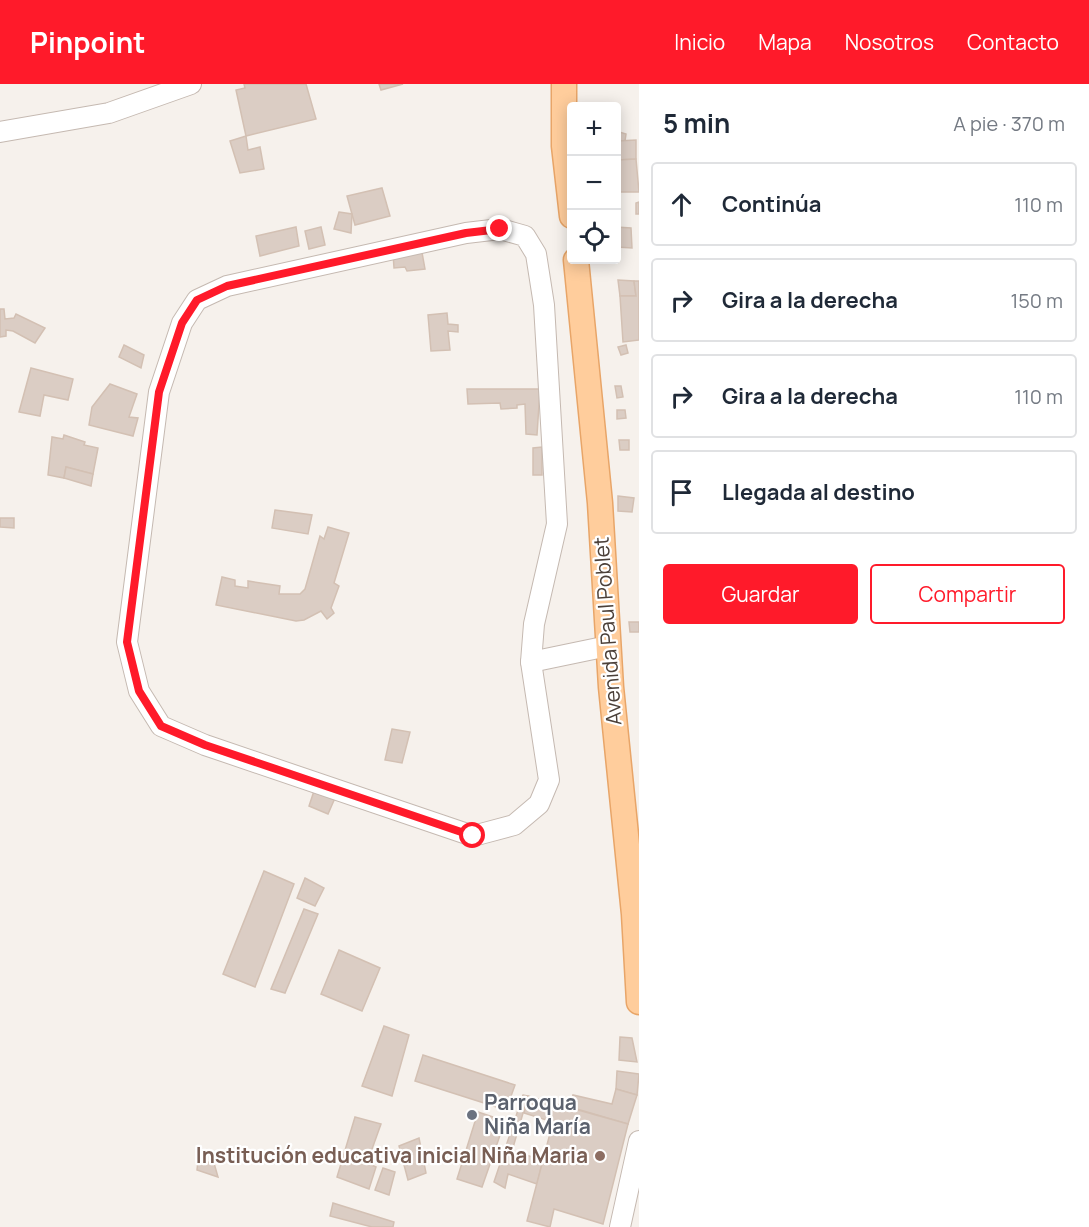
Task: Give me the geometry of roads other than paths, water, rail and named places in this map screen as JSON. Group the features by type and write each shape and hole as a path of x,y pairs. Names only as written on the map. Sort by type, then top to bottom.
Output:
{"main road":[{"path":"564,84 564,146 571,210"},
{"name":"Avenida Paul Poblet","path":"576,264 600,503 608,646 634,914 639,1002"}],"street":[{"path":"0,132 110,113 191,84"},
{"path":"500,229 525,236 536,254 544,306 557,524 534,624 531,662 549,780 539,804 513,825 473,836 205,745 161,726 139,691 127,642 159,392 182,323 197,300 227,286 466,233 500,229"},
{"path":"531,662 608,646"},
{"path":"620,1227 639,1141"}],"place":[{"name":"Parroqua Niña María","path":"472,1115"},
{"name":"Institución educativa inicial Niña Maria","path":"600,1156"}]}
